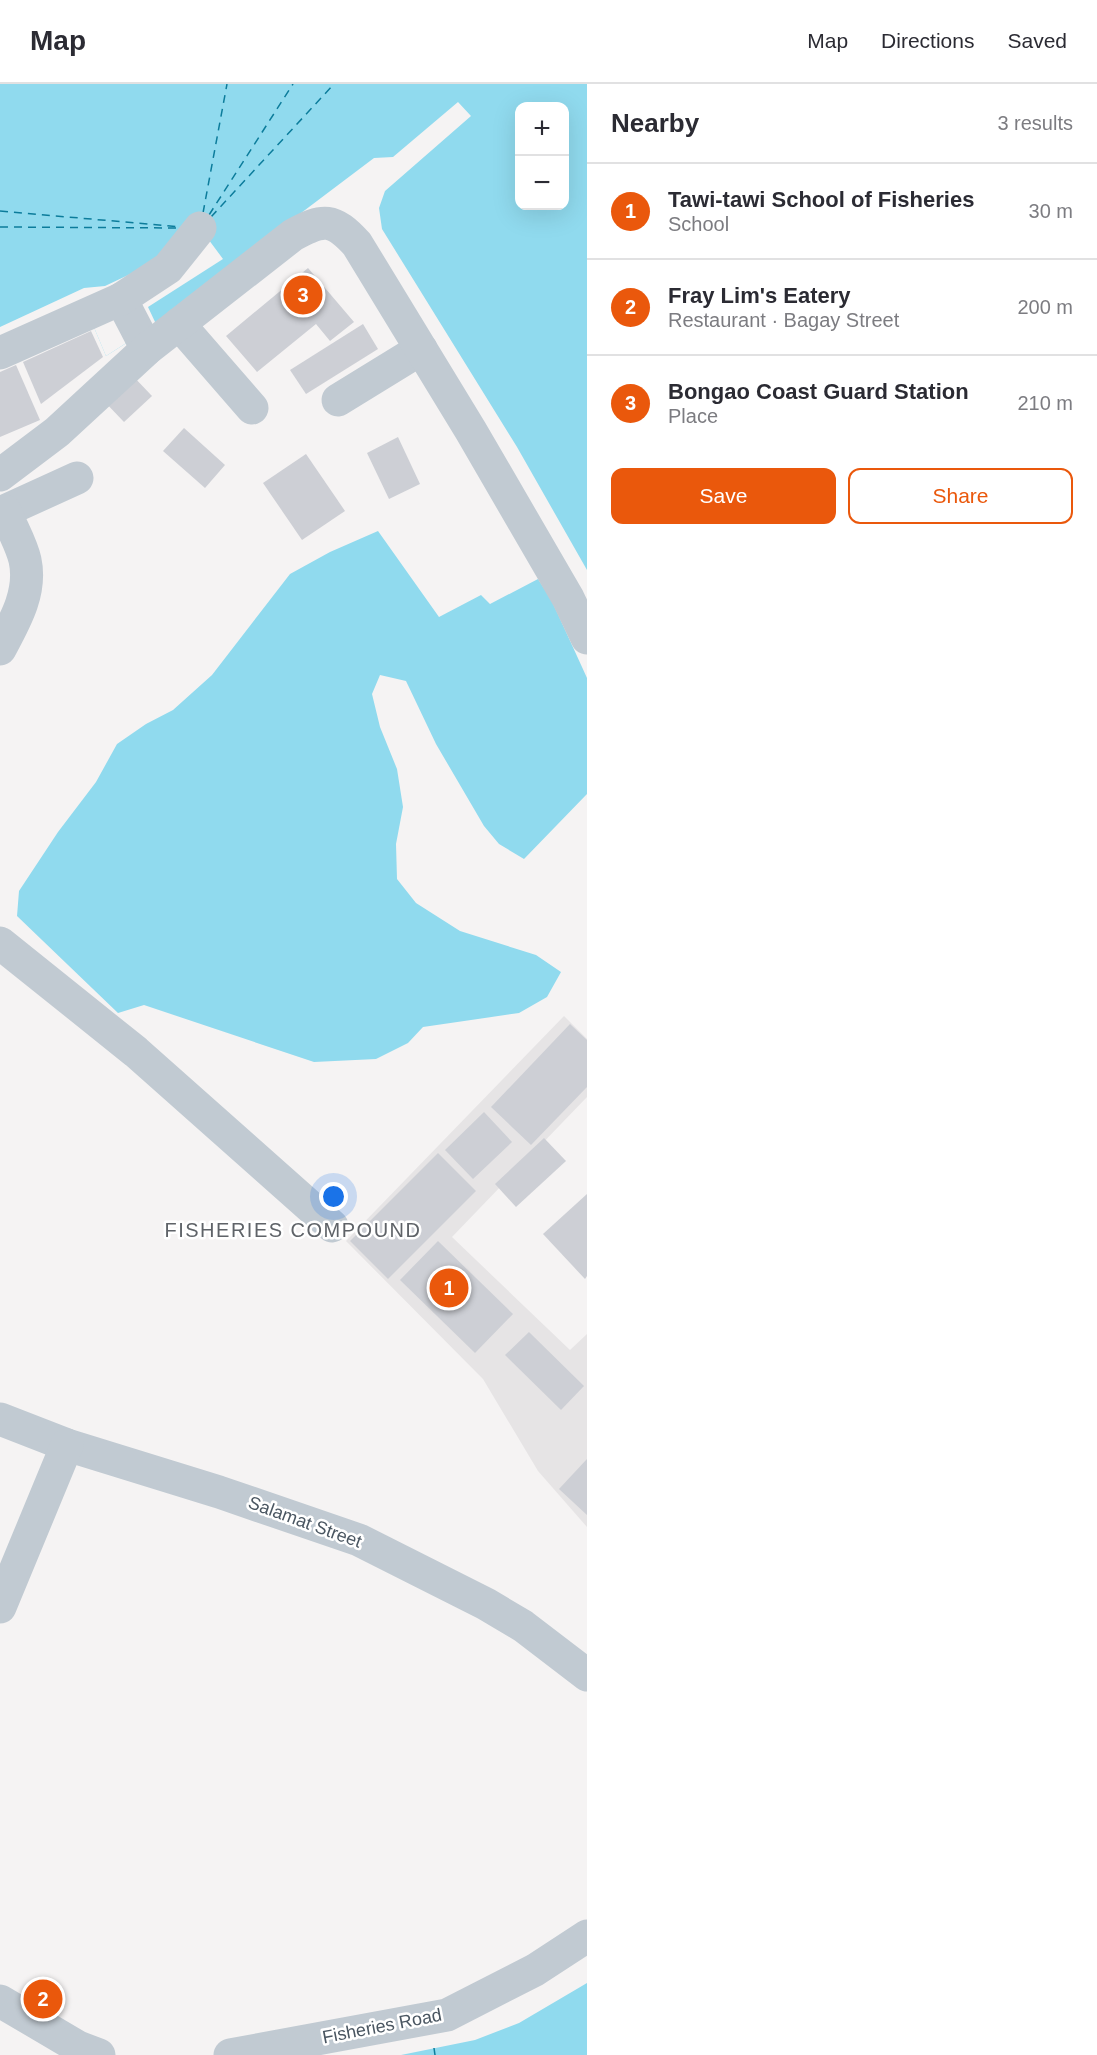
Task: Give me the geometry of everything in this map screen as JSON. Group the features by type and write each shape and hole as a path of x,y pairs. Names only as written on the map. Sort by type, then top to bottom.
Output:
{"street":[{"path":"0,475 57,432 147,349 293,235 309,226 327,222 343,228 357,244 568,598 587,638"},
{"path":"0,353 121,299 168,268 200,228"},
{"path":"121,299 147,349"},
{"path":"179,324 252,408"},
{"path":"338,400 421,349"},
{"path":"0,649 14,622 27,587 24,559 2,512 77,478"},
{"path":"0,943 136,1052 332,1226"},
{"name":"Salamat Street","path":"0,1419 67,1445 219,1492 360,1540 486,1604 523,1626 587,1675"},
{"path":"0,1607 67,1445"},
{"name":"Fisheries Road","path":"230,2055 447,2015 535,1970 587,1936"},
{"path":"0,2001 89,2051"}],"shaded area":[{"path":"564,1016 587,1039 587,1097 452,1237 570,1350 587,1334 587,1527 538,1471 483,1379 346,1241"}],"water":[{"path":"0,84 587,84 587,570 517,447 382,229 379,208 385,191 471,116 458,102 393,157 374,158 139,335 106,356 93,325 0,365"},
{"path":"378,531 439,617 481,595 490,604 538,579 551,599 587,678 587,794 524,859 499,844 484,826 436,744 406,681 380,675 372,694 380,727 397,769 403,807 396,844 397,879 416,903 460,931 536,955 561,972 547,997 519,1013 423,1027 408,1043 376,1059 314,1062 144,1005 118,1013 17,916 19,891 58,832 96,782 117,744 146,724 173,710 212,675 290,574 330,552"},
{"path":"587,1983 587,2055 401,2055 475,2040 519,2023"}],"pier":[{"path":"200,228 223,259 148,307 156,324 106,356 93,325 0,365 0,327 84,288 105,286 141,269"}],"building":[{"path":"308,268 354,322 330,341 316,324 257,372 226,336"},
{"path":"363,324 378,349 306,394 290,370"},
{"path":"91,331 103,357 41,404 23,362"},
{"path":"16,365 40,420 0,437 0,372"},
{"path":"131,374 152,396 124,422 103,400"},
{"path":"184,428 225,465 205,488 163,451"},
{"path":"398,437 420,484 389,499 367,453"},
{"path":"306,454 345,511 302,540 263,483"},
{"path":"570,1024 587,1040 587,1087 531,1145 491,1107"},
{"path":"484,1112 512,1142 473,1179 445,1150"},
{"path":"544,1138 566,1161 516,1207 495,1184"},
{"path":"438,1153 476,1191 388,1279 350,1241"},
{"path":"587,1194 587,1276 585,1279 543,1234"},
{"path":"438,1241 513,1314 475,1353 400,1280"},
{"path":"529,1332 584,1386 561,1410 505,1355"},
{"path":"587,1459 587,1515 559,1489"}],"ferry route":[{"path":"203,213 227,84"},
{"path":"209,215 293,84"},
{"path":"211,217 334,84"},
{"path":"0,211 181,227"},
{"path":"0,227 178,228"},
{"path":"434,2048 435,2055"}],"place":[{"name":"Bongao Coast Guard Station","path":"303,295"},
{"name":"Tawi-tawi School of Fisheries","path":"449,1288"},
{"name":"Fray Lim's Eatery","path":"43,1999"}],"district":[{"name":"FISHERIES COMPOUND","path":"293,1230"}]}
